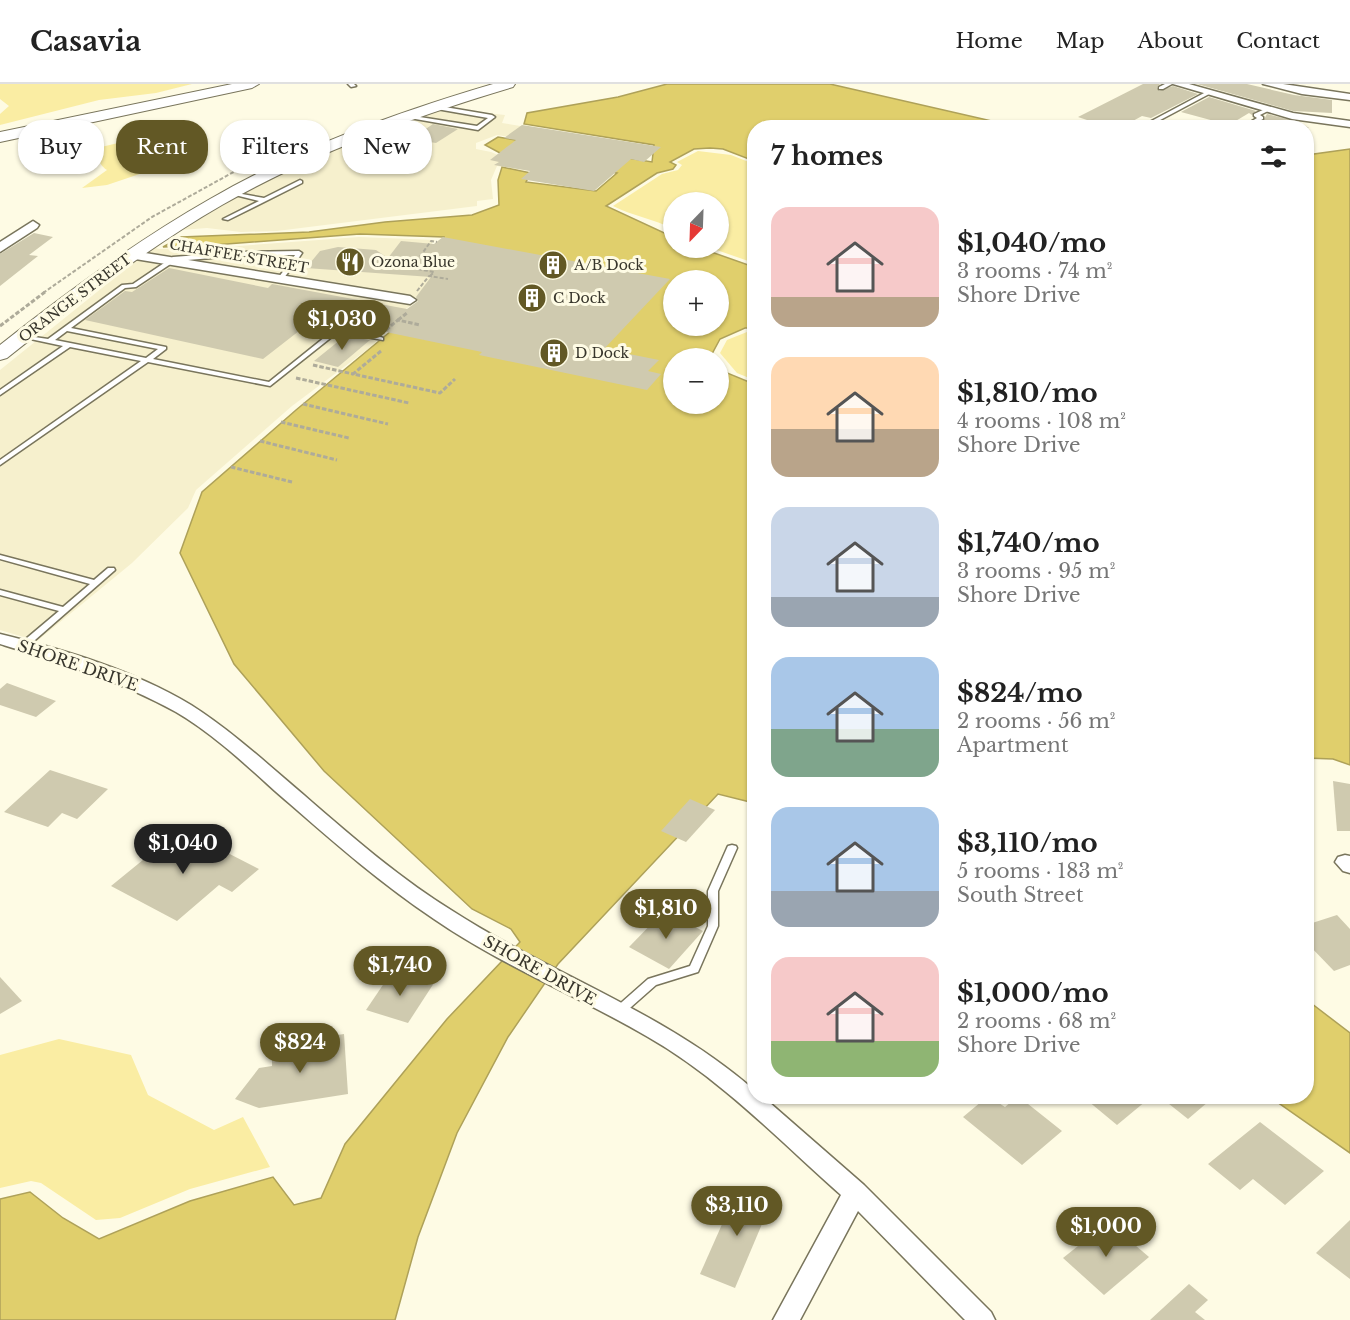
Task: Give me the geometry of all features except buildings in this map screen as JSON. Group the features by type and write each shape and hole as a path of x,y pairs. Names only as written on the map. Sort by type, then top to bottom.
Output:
{"street":[{"name":"ORANGE STREET","path":"0,354 48,314 133,255 233,193 299,162 407,117 508,84"},
{"path":"1178,84 1292,116 1350,124"},
{"path":"1268,84 1302,92 1350,97"},
{"path":"0,136 242,85"},
{"path":"0,248 33,225"},
{"name":"CHAFFEE STREET","path":"133,255 173,259 410,300"},
{"name":"SHORE DRIVE","path":"8,643 129,681 184,709 232,742 387,877 444,916 555,979 657,1032 714,1068 747,1093"},
{"name":"SHORE DRIVE","path":"760,1104 855,1192 982,1320"},
{"path":"786,1320 855,1192"}],"lane":[{"path":"1161,88 1169,84"},
{"path":"1156,120 1208,93"},
{"path":"407,117 478,128 492,117 433,107"},
{"path":"1257,120 1261,118 1256,115 1267,110"},
{"path":"226,219 300,182"},
{"path":"233,193 265,200"},
{"path":"49,341 124,286 134,286 173,259 237,254 299,253 296,258"},
{"path":"281,278 291,265"},
{"path":"0,463 164,348 66,329"},
{"path":"23,336 270,384 337,330 381,339"},
{"path":"0,393 68,345"},
{"path":"0,557 96,583"},
{"path":"8,643 65,610 111,570"},
{"path":"0,592 65,610"},
{"path":"618,1012 652,982 694,969 713,926 713,891 732,848"}],"path":[{"path":"429,276 434,272 412,268 431,241 437,242"},
{"path":"372,338 384,332 398,320 420,325"},
{"path":"353,374 386,346"},
{"path":"298,362 440,393 455,379"},
{"path":"281,375 409,403"},
{"path":"303,404 388,424"},
{"path":"281,422 350,438"},
{"path":"260,441 337,460"},
{"path":"231,467 292,482"}],"shaded area":[{"path":"0,84 192,84 156,93 99,100 0,125 0,114 9,106 0,99"},
{"path":"667,84 830,84 987,120 747,120 747,158 723,149 694,149 670,162 676,165 673,169 657,173 606,206 663,232 663,258 728,258 747,265 747,328 729,335 729,270 663,270 663,336 727,336 720,339 715,348 663,348 663,414 729,414 729,374 747,381 747,801 718,794 558,964 508,1037 457,1133 418,1237 395,1320 0,1320 0,1199 30,1192 63,1218 99,1239 190,1201 273,1177 294,1205 321,1198 345,1144 447,1019 520,942 511,929 472,909 324,771 234,664 180,553 202,492 415,311 428,295 444,237 360,234 163,247 181,237 309,232 385,222 472,215 499,205 498,180 502,167 531,173 526,182 596,191 617,173 500,153 485,145 498,137 652,162 654,145 524,124 527,113 618,97"},
{"path":"441,108 505,115 502,123 649,147 641,158 497,135 476,143 476,149 491,152 537,172 497,166 491,180 493,199 477,201 477,206 277,231 241,232 207,228 181,230 262,182 280,174 330,174 330,152 342,147 342,174 432,174 432,120 408,120"},
{"path":"116,143 116,174 140,174 107,185 82,188 107,170 104,167 104,146"},
{"path":"1350,149 1350,765 1333,759 1314,758 1314,154"},
{"path":"698,151 731,155 747,161 747,261 729,254 729,192 663,192 663,225 613,206 662,174 678,170 682,165 677,162"},
{"path":"359,237 435,240 420,256 440,273 419,298 146,252 157,245 160,245 156,248 159,249 212,248"},
{"path":"138,259 412,305 404,310 408,312 368,349 292,406 196,490 188,508 132,563 37,641 0,630 0,370"},
{"path":"747,332 747,377 737,373 729,364 729,348 723,348 727,340"},
{"path":"1314,1005 1350,1033 1350,1153 1280,1104 1314,1104"},
{"path":"59,1039 131,1055 148,1095 214,1130 243,1117 270,1167 190,1189 120,1218 96,1220 41,1183 31,1181 0,1188 0,1055"}],"place":[{"name":"Ozona Blue","path":"350,262"},
{"name":"A/B Dock","path":"553,265"},
{"name":"C Dock","path":"532,298"},
{"name":"D Dock","path":"554,353"}]}
